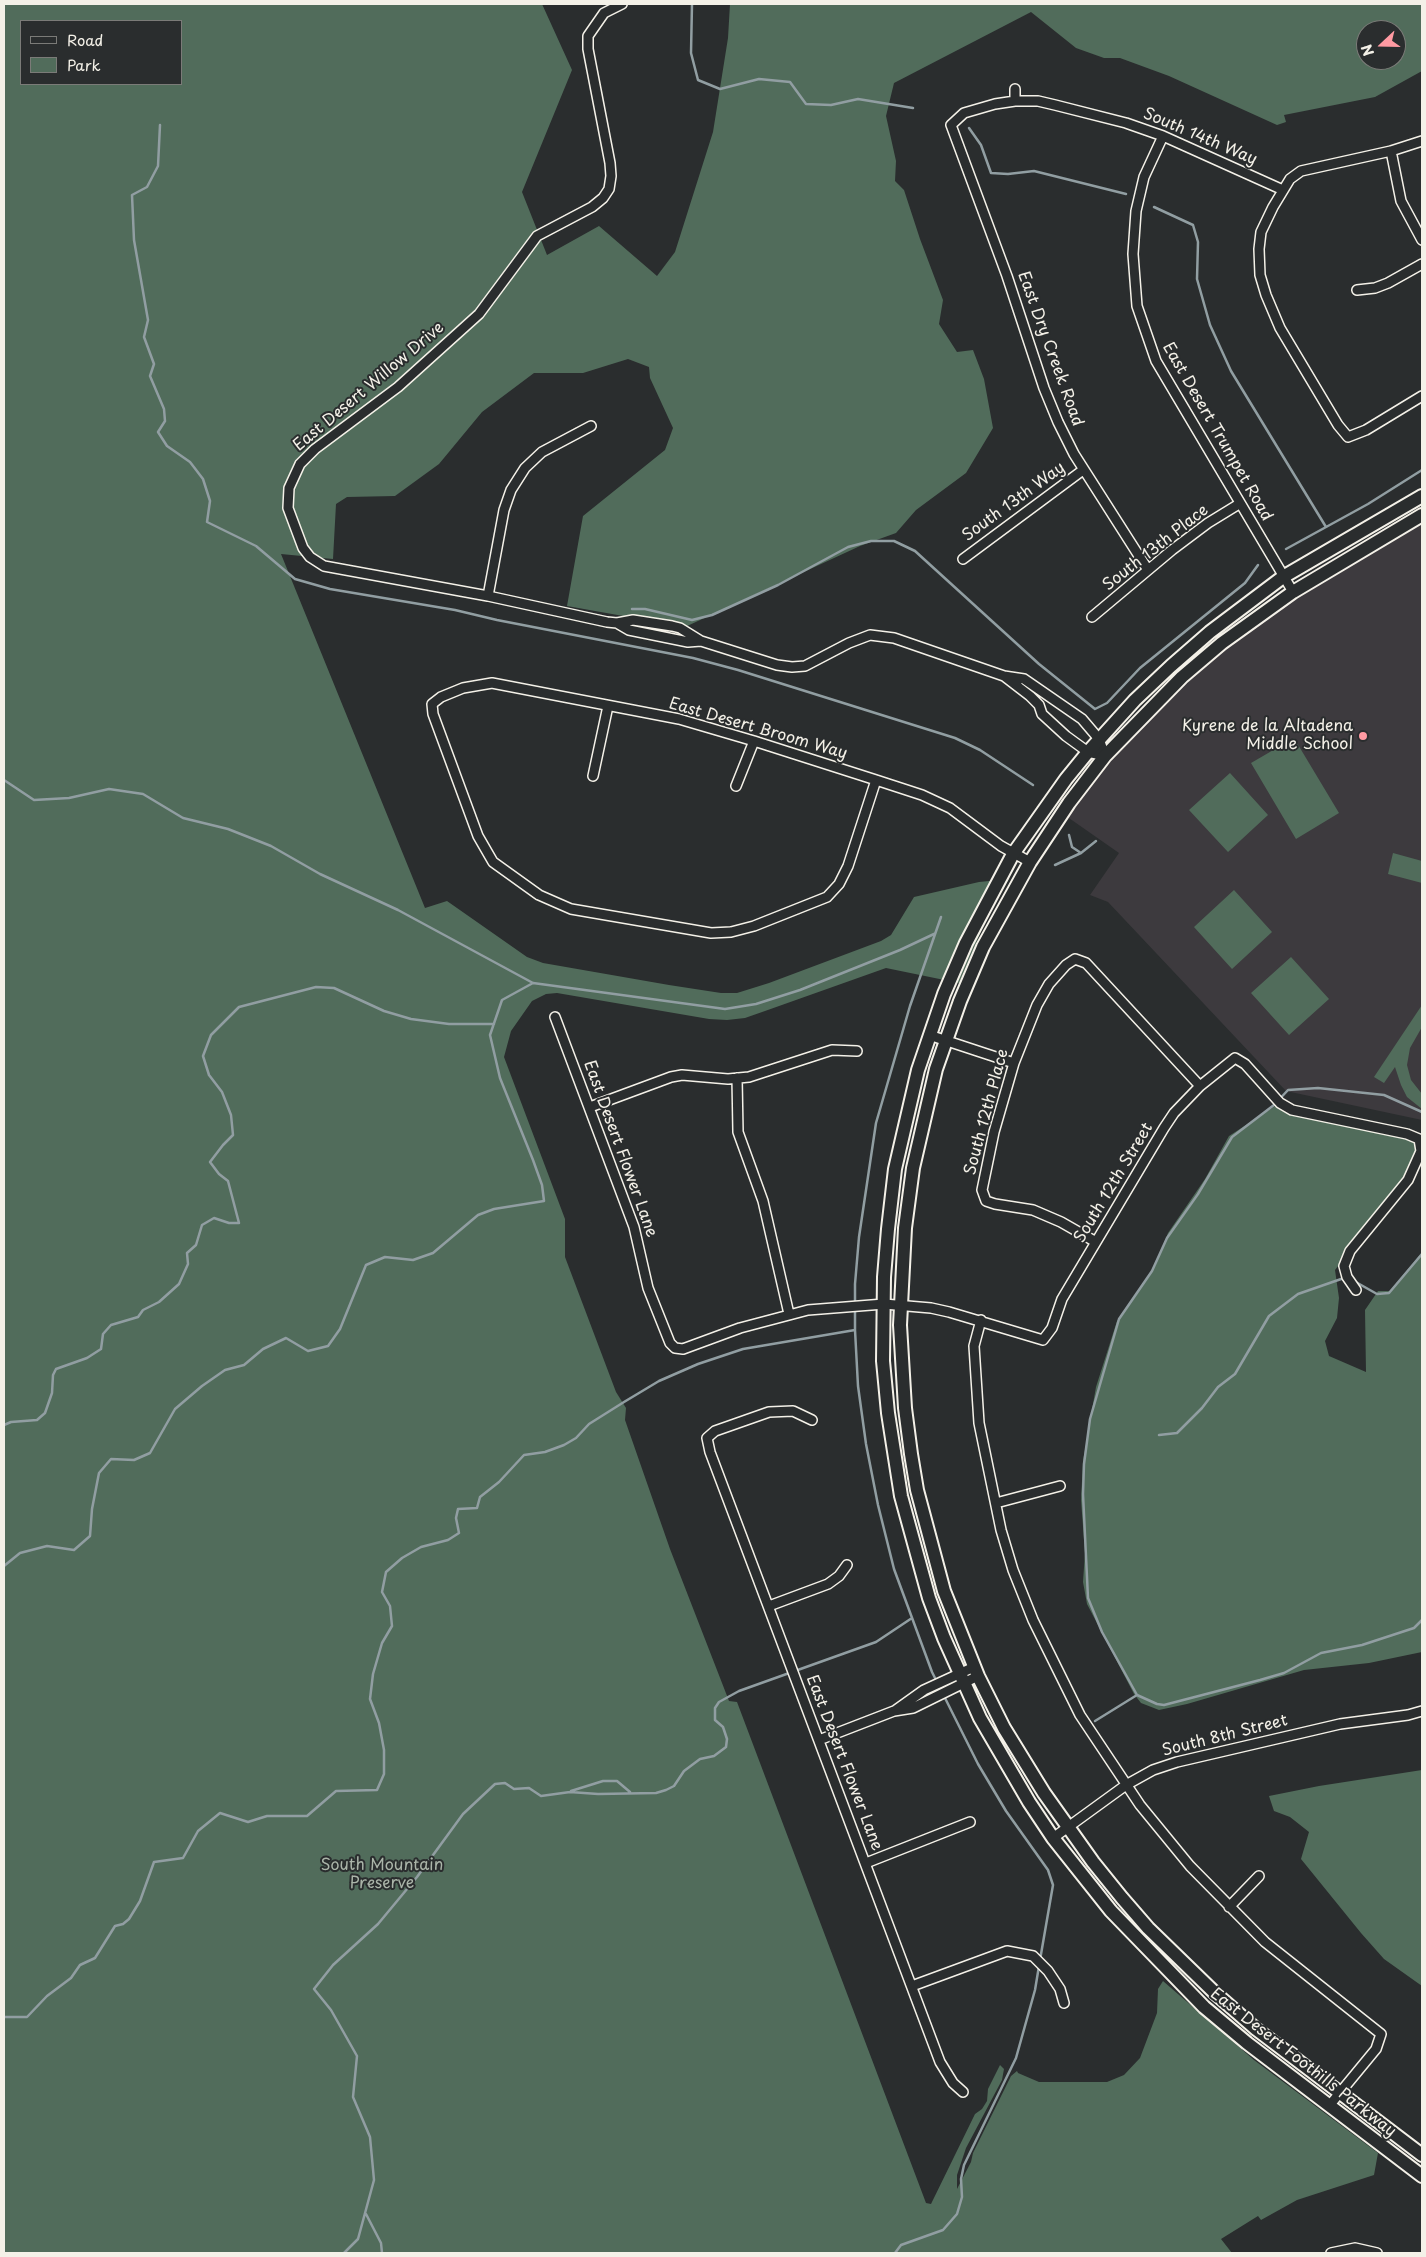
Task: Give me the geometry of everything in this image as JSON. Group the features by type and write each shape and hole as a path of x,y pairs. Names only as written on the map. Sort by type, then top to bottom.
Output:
{"street":[{"name":"East Desert Willow Drive","path":"622,4 604,13 596,21 588,36 588,49 611,176 609,189 603,198 592,207 537,236 479,314 398,387 305,459 293,475 289,488 288,508 303,548 310,557 324,566 488,596 617,623 637,631 688,642 701,641 777,665 805,666 869,631 1004,676 1024,678 1082,719 1099,739 1106,756"},
{"path":"1015,89 1015,101"},
{"name":"South 14th Way","path":"951,125 964,113 1015,101 1038,101 1126,123 1163,136 1283,190"},
{"name":"East Dry Creek Road","path":"951,125 1007,276 1044,388 1083,470 1148,570"},
{"name":"East Desert Trumpet Road","path":"1163,136 1144,177 1136,211 1133,254 1137,306 1156,361 1293,592"},
{"path":"1422,141 1391,151 1301,171 1290,179 1261,232 1260,275 1280,328 1338,425 1348,437 1366,430 1422,396"},
{"path":"1391,151 1401,201 1422,240"},
{"path":"1357,290 1376,288 1388,284 1422,264"},
{"path":"488,596 504,510 511,490 525,468 542,452 591,426"},
{"name":"South 13th Way","path":"963,558 1083,470"},
{"name":"East Desert Foothills Parkway","path":"1422,496 1283,578 1210,632 1170,666 1135,700 1088,752 1066,779 1013,854 966,944 929,1035 916,1078 895,1169 886,1242 883,1361 888,1413 898,1476 924,1580 944,1638 962,1679 1004,1762 1054,1838 1111,1911 1191,1994 1230,2030 1422,2176"},
{"name":"South 13th Place","path":"1092,617 1208,523 1240,504"},
{"name":"East Desert Foothills Parkway","path":"1422,515 1293,592 1222,643 1182,677 1106,756 1069,803 1030,862 984,947 945,1040 924,1115 913,1168 904,1228 900,1305 900,1348 905,1408 914,1474 931,1546 944,1590 976,1672 1020,1756 1068,1828 1122,1898 1180,1960 1256,2029 1422,2155"},
{"name":"East Desert Willow Drive","path":"1004,676 1030,696 1039,705 1042,714 1066,736 1088,752 1106,756"},
{"name":"East Desert Broom Way","path":"876,780 848,866 839,884 827,897 754,926 731,932 711,933 570,909 538,895 493,862 484,850 433,714 432,704 441,697 463,688 492,683 679,719 754,741 876,780 922,795 950,808 1013,854 1030,862"},
{"path":"593,776 608,706"},
{"path":"736,786 754,741"},
{"name":"South 12th Place","path":"1096,1242 1060,1222 1033,1210 986,1201 982,1190 994,1132 1014,1063 1041,998 1049,984 1066,965 1075,959 1086,963 1200,1086"},
{"name":"East Desert Flower Lane","path":"555,1017 634,1227 648,1288 670,1343 675,1348 684,1349 740,1328 789,1314"},
{"path":"929,1035 1014,1063"},
{"path":"590,1107 671,1077 737,1078 761,1074 832,1050 857,1051"},
{"name":"South 12th Street","path":"981,1320 1043,1340 1052,1328 1062,1299 1174,1113 1200,1086 1235,1058 1245,1064 1280,1103 1292,1110 1407,1134 1419,1139 1421,1151 1408,1180 1350,1251 1344,1266 1347,1277 1356,1290"},
{"path":"737,1078 738,1132 762,1201 789,1314 884,1304 931,1308 981,1320 974,1346 979,1423 996,1503 1013,1570 1051,1661 1080,1716 1126,1785 1190,1866 1265,1942 1381,2034 1376,2049 1329,2106"},
{"name":"East Desert Flower Lane","path":"812,1420 793,1411 769,1412 715,1432 708,1438 710,1452 940,2062 946,2074 963,2092"},
{"path":"898,1476 914,1474"},
{"path":"996,1503 1060,1486"},
{"path":"769,1606 828,1584 839,1576 847,1565"},
{"path":"894,1711 921,1692 943,1682 962,1679 976,1672"},
{"path":"819,1740 894,1711 913,1708 927,1703 950,1692 962,1679"},
{"path":"921,1692 927,1703"},
{"name":"South 8th Street","path":"1054,1838 1126,1785 1153,1770 1176,1762 1340,1724 1408,1715 1422,1711"},
{"path":"866,1863 970,1822"},
{"path":"1229,1906 1259,1876"},
{"path":"912,1986 1007,1951 1033,1956 1048,1971 1060,1989 1064,2003"},
{"path":"1331,2253 1356,2248 1378,2253"}],"shaded area":[{"path":"1422,519 1422,1120 1286,1091 1108,902 1090,895 1119,853 1066,816 1119,750 1170,698 1228,646 1305,589"}],"green space":[{"name":"South Mountain Preserve","path":"4,4 542,4 572,70 522,192 547,255 599,226 657,276 675,252 713,132 728,38 730,4 1422,4 1422,71 1375,97 1284,115 1286,122 1277,125 1169,76 1120,58 1104,58 1076,48 1031,12 894,83 886,116 896,161 895,181 904,190 943,300 939,324 957,352 973,350 984,379 993,428 966,473 916,510 896,533 860,546 685,627 567,606 583,516 665,450 673,428 650,378 649,367 628,359 583,373 534,373 482,412 439,464 395,496 347,497 336,504 333,559 281,554 425,908 447,901 527,957 543,963 669,985 721,993 737,993 881,941 891,935 914,897 979,882 1009,879 989,913 959,983 886,968 745,1018 727,1020 709,1019 557,993 546,994 532,1001 511,1031 504,1057 565,1219 565,1257 616,1392 626,1408 625,1420 670,1549 729,1701 737,1702 926,2203 931,2204 975,2114 982,2109 987,2101 988,2089 1000,2065 1004,2069 1002,2080 966,2148 957,2175 957,2189 1011,2076 1017,2071 1039,2082 1107,2082 1124,2075 1140,2058 1157,2013 1158,1989 1163,1981 1254,2060 1378,2153 1374,2175 1297,2200 1261,2220 1258,2216 1221,2239 1232,2253 4,2253"},
{"path":"1294,738 1339,813 1296,839 1251,763"},
{"path":"1230,773 1268,815 1228,852 1189,810"},
{"path":"1393,853 1422,861 1422,883 1388,874"},
{"path":"1234,890 1272,932 1232,969 1194,927"},
{"path":"1291,957 1329,999 1289,1035 1251,993"},
{"path":"1422,1005 1422,1027 1410,1048 1407,1065 1411,1080 1422,1094 1422,1109 1407,1097 1395,1067 1384,1083 1374,1077"},
{"path":"1280,1103 1419,1139 1416,1165 1335,1270 1339,1298 1337,1318 1325,1341 1329,1356 1366,1372 1365,1310 1378,1291 1390,1291 1422,1252 1422,1652 1369,1663 1304,1670 1187,1704 1159,1710 1141,1703 1134,1694 1087,1604 1083,1582 1085,1553 1081,1500 1083,1461 1096,1387 1117,1321 1155,1266 1168,1233 1205,1179 1229,1136"},
{"path":"1422,1770 1422,1986 1384,1959 1301,1859 1309,1832 1290,1817 1274,1811 1269,1796"}],"waterway":[{"path":"692,4 691,53 698,80 720,89 759,79 790,82 806,104 831,105 858,99 913,108"},
{"path":"160,125 158,166 147,187 132,195 134,240 148,320 144,337 154,364 150,376 164,409 165,421 158,432 167,446 190,462 203,479 210,501 207,522 256,546 295,579 330,589 455,610 693,658 738,670 955,738 980,750 1033,785"},
{"path":"969,128 981,145 991,173 1008,174 1034,171 1126,194"},
{"path":"1154,207 1193,225 1198,242 1197,279 1210,325 1231,371 1326,527"},
{"path":"1286,549 1368,504 1422,470"},
{"path":"632,609 645,609 692,620 712,615 778,585 848,547 871,541 894,541 915,551 1039,664 1095,709 1107,703 1140,668 1245,583 1258,565"},
{"path":"4,780 34,800 69,798 109,789 143,794 183,818 228,829 271,846 320,874 398,910 533,983 725,1009 756,1004 800,990 900,950 934,934"},
{"path":"1069,835 1072,847 1081,853"},
{"path":"1055,865 1081,853 1096,841"},
{"path":"941,917 910,1006 876,1123 859,1237 855,1284 858,1386 866,1444 878,1505 894,1569 932,1672 978,1764 1006,1811 1048,1870 1053,1885 1040,1960"},
{"path":"4,1566 20,1553 47,1546 74,1550 90,1536 92,1509 99,1473 111,1459 134,1460 150,1453 175,1409 202,1386 225,1370 244,1365 263,1349 286,1338 308,1351 328,1346 340,1329 366,1265 385,1257 413,1260 433,1253 478,1215 494,1209 544,1201 542,1185 500,1078 490,1035 502,1000 533,983"},
{"path":"4,1425 11,1422 37,1420 45,1413 52,1393 53,1375 56,1369 87,1358 101,1349 103,1334 111,1325 138,1317 143,1310 159,1302 179,1284 188,1264 187,1253 196,1245 202,1225 214,1218 229,1223 239,1223 228,1181 219,1174 210,1162 233,1135 231,1115 222,1092 209,1075 203,1056 211,1035 239,1007 316,987 334,988 384,1011 411,1019 449,1024 494,1024"},
{"path":"1095,1721 1137,1695 1102,1632 1088,1598 1083,1494 1084,1464 1090,1419 1119,1319 1152,1271 1167,1238 1198,1194 1232,1137 1274,1105 1288,1090 1318,1088 1384,1095 1422,1112"},
{"path":"1354,1281 1377,1294 1389,1293 1422,1254"},
{"path":"1159,1435 1177,1433 1202,1408 1218,1387 1235,1374 1269,1316 1298,1294 1344,1278"},
{"path":"4,2017 27,2017 47,1996 71,1978 80,1965 95,1958 115,1926 123,1924 129,1919 140,1901 154,1862 183,1858 198,1831 220,1813 248,1822 267,1816 307,1816 336,1791 377,1790 384,1774 384,1750 379,1723 370,1699 373,1674 382,1643 392,1626 390,1606 382,1592 386,1572 402,1558 421,1547 448,1540 459,1533 456,1518 458,1509 477,1508 480,1497 499,1482 524,1455 545,1452 564,1445 576,1438 589,1424 624,1402 659,1381 698,1364 743,1349 855,1330"},
{"path":"344,2253 358,2239 374,2180 370,2137 353,2097 357,2056 331,2010 314,1989 333,1965 378,1924 417,1877 463,1814 495,1784 505,1783 514,1789 529,1788 541,1796 570,1792 598,1794 656,1793 666,1790 674,1786 684,1771 700,1759 714,1756 726,1747 727,1739 723,1727 715,1720 715,1708 719,1702 739,1691 876,1642 912,1618"},
{"path":"1137,1695 1164,1705 1260,1680 1284,1673 1321,1653 1362,1645 1414,1628 1422,1620"},
{"path":"571,1791 603,1781 617,1781 630,1792"},
{"path":"895,2253 901,2245 943,2230 957,2214 962,2197 961,2179 964,2165 1016,2058 1035,1990 1039,1966"},
{"path":"366,2214 381,2243 382,2253"}],"place":[{"name":"Kyrene de la Altadena Middle School","path":"1363,736"}]}
